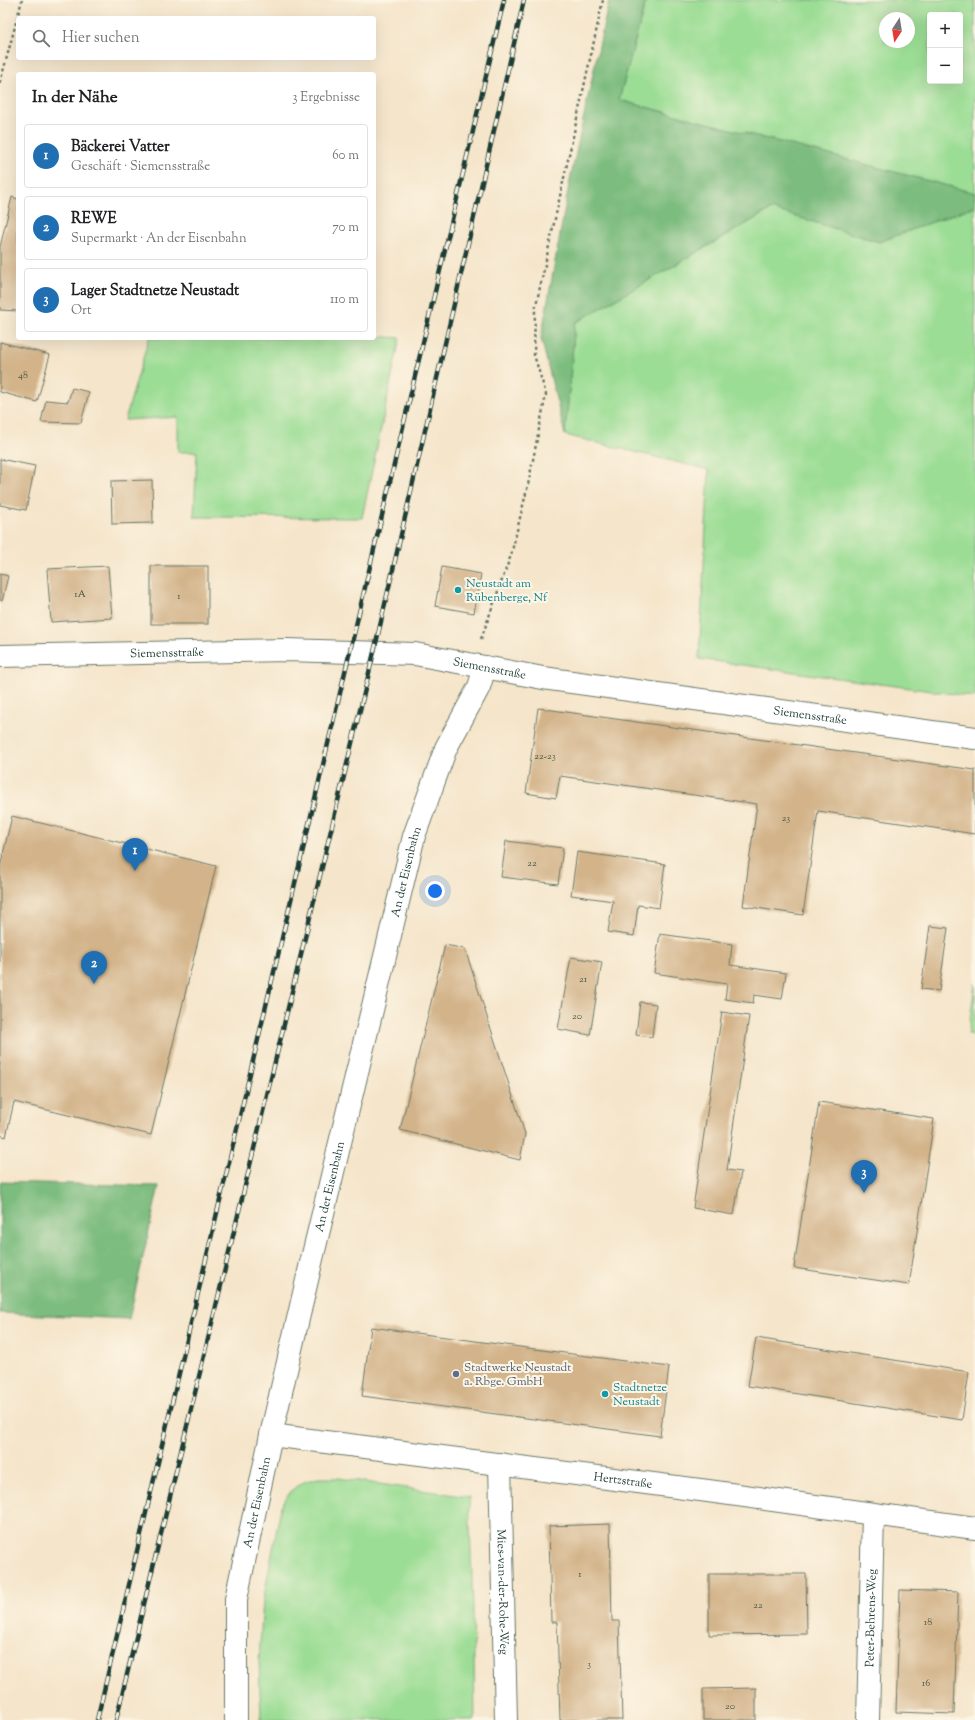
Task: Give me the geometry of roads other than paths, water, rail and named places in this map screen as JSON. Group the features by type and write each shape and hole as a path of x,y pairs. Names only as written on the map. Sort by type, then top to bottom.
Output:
{"street":[{"name":"Siemensstraße","path":"0,656 286,650 415,654 543,678 975,738"},
{"name":"An der Eisenbahn","path":"236,1720 236,1599 271,1435 414,836 446,748 479,688 478,666"},
{"name":"Hertzstraße","path":"271,1435 500,1464 975,1528"},
{"name":"Mies-van-der-Rohe-Weg","path":"500,1464 506,1720"},
{"name":"Peter-Behrens-Weg","path":"868,1720 873,1515"}],"railway":[{"path":"97,1720 504,0"},
{"path":"116,1720 374,652 524,0"}],"place":[{"name":"Neustadt am Rübenberge, Nf","path":"458,590"},
{"name":"Bäckerei Vatter","path":"135,871"},
{"name":"REWE","path":"94,984"},
{"name":"Lager Stadtnetze Neustadt","path":"864,1193"},
{"name":"Stadtwerke Neustadt a. Rbge. GmbH","path":"456,1374"},
{"name":"Stadtnetze Neustadt","path":"605,1394"}]}
